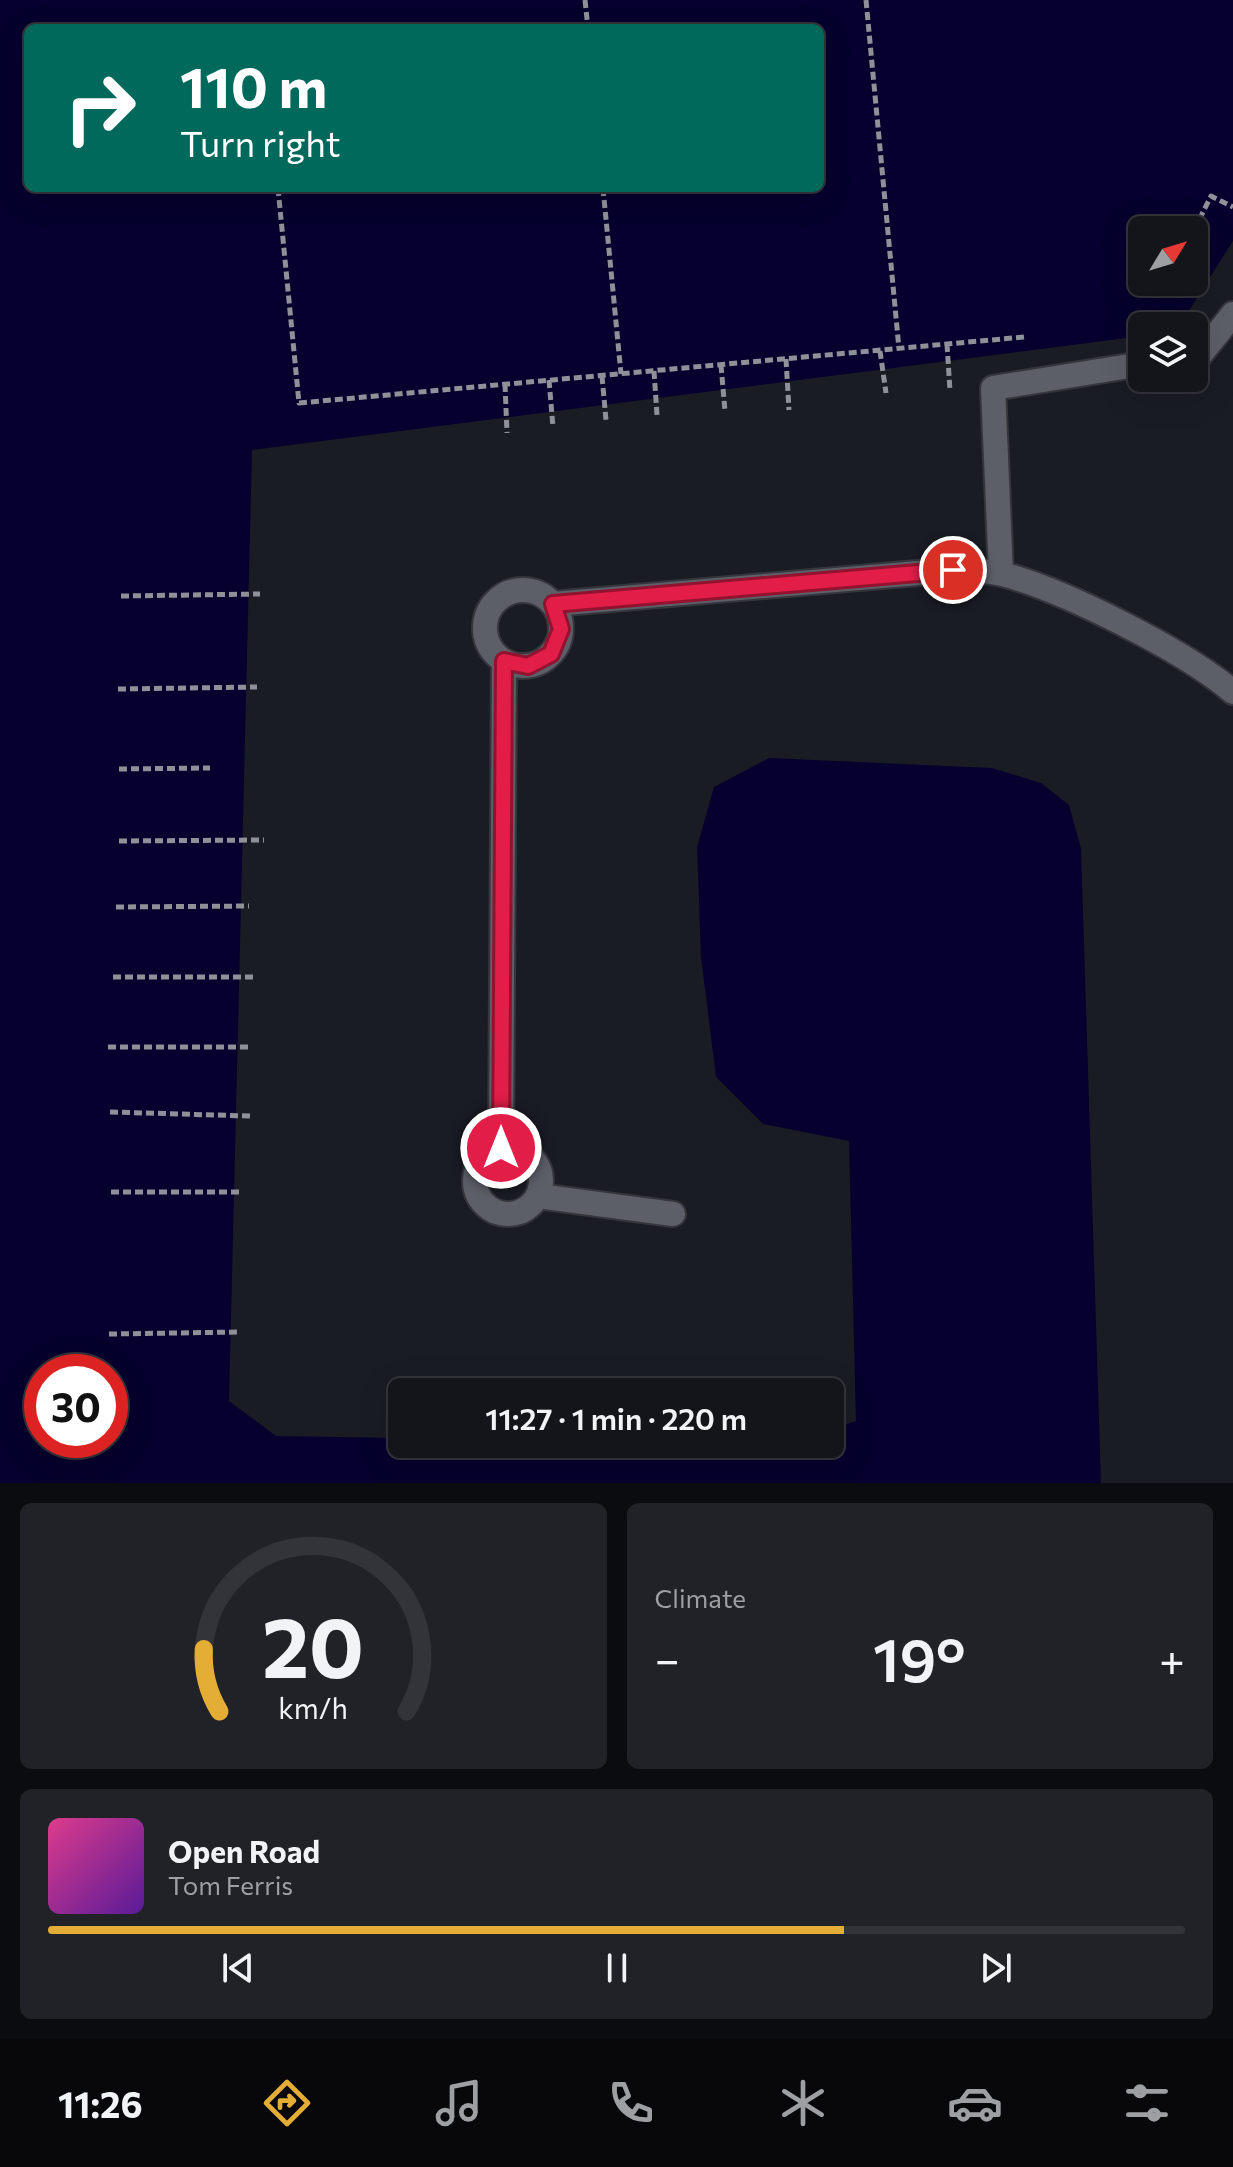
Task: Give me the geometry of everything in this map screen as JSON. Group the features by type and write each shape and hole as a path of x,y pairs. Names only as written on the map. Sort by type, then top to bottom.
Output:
{"street":[{"path":"1208,345 1233,314"},
{"path":"1001,574 993,388 1128,366"},
{"path":"553,604 953,570 1001,574 1057,594 1127,628 1210,673 1233,692"},
{"path":"517,590 543,595 553,604 561,629 551,654 528,666 504,661 487,641 485,628 494,602 517,590"},
{"path":"501,1148 504,661"},
{"path":"501,1148 523,1151 532,1158 541,1179 538,1196 531,1205 510,1214 493,1211 483,1203 475,1182 476,1171 482,1160 501,1148"},
{"path":"538,1196 673,1214"}],"path":[{"path":"585,0 588,24"},
{"path":"866,0 899,349"},
{"path":"278,192 299,403 1024,337"},
{"path":"603,192 621,374"},
{"path":"1201,216 1211,196 1233,207"},
{"path":"947,344 950,391"},
{"path":"880,351 886,393"},
{"path":"786,359 789,410"},
{"path":"721,365 725,411"},
{"path":"654,371 657,415"},
{"path":"602,376 606,420"},
{"path":"549,380 553,427"},
{"path":"505,384 507,433"},
{"path":"121,596 260,594"},
{"path":"118,689 257,687"},
{"path":"119,769 210,768"},
{"path":"119,841 264,840"},
{"path":"116,907 249,906"},
{"path":"113,977 257,977"},
{"path":"108,1047 252,1047"},
{"path":"110,1112 250,1116"},
{"path":"111,1192 243,1192"},
{"path":"109,1334 241,1332"}],"shaded area":[{"path":"0,0 1233,0 1233,241 1208,281 1208,216 1128,216 1128,296 1198,296 1187,312 1128,312 1128,338 252,450 229,1401 276,1436 388,1438 388,1458 844,1458 844,1425 856,1421 849,1141 763,1124 716,1077 701,957 697,847 714,787 769,758 992,768 1041,783 1069,805 1081,849 1101,1483 0,1483"}],"route":[{"path":"501,1148 504,661 528,666 541,662 551,654 558,643 561,629 553,604 953,570"}]}
